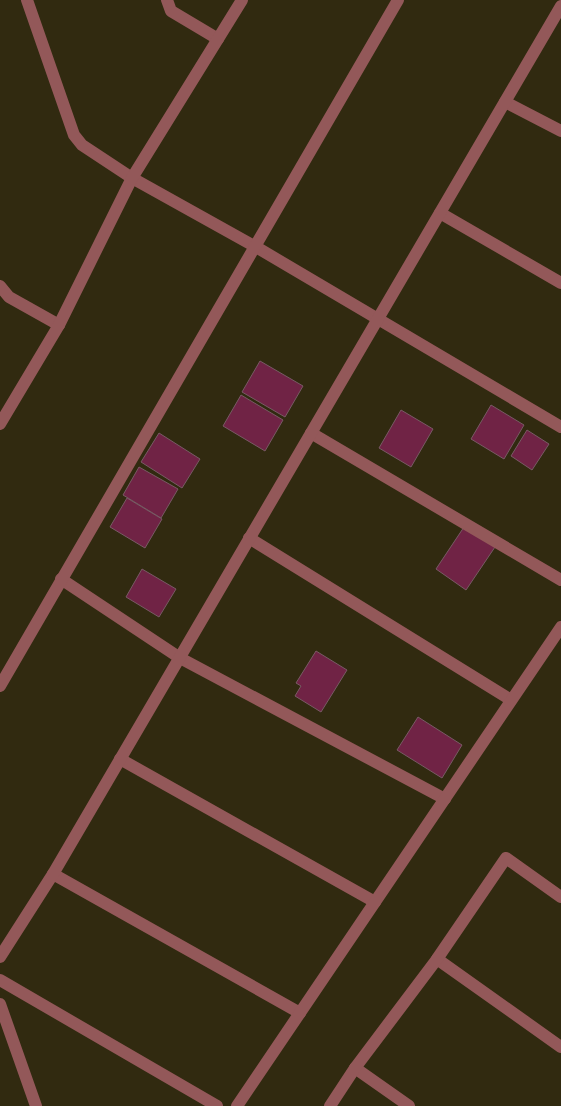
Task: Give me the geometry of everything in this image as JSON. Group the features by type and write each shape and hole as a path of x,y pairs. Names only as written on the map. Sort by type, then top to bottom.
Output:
{"street":[{"path":"27,0 74,135 82,145 132,178 256,247 561,427"},
{"path":"167,0 171,10 218,39"},
{"path":"0,424 59,325 132,178 242,0"},
{"path":"0,686 398,0"},
{"path":"0,957 53,874 561,6"},
{"path":"505,102 561,131"},
{"path":"440,213 561,282"},
{"path":"0,286 9,297 59,325"},
{"path":"311,433 561,580"},
{"path":"250,538 511,700"},
{"path":"61,579 180,658 445,799"},
{"path":"237,1106 561,627"},
{"path":"120,759 375,902"},
{"path":"330,1106 355,1068 437,959 506,858 561,897"},
{"path":"53,874 300,1013"},
{"path":"437,959 561,1047"},
{"path":"0,980 217,1106"},
{"path":"0,1004 36,1106"},
{"path":"355,1068 410,1106"}],"building":[{"path":"260,361 303,386 285,417 242,392"},
{"path":"241,395 283,420 265,451 223,426"},
{"path":"491,405 524,425 504,459 471,439"},
{"path":"401,410 433,429 411,467 379,448"},
{"path":"527,430 549,444 532,470 511,456"},
{"path":"159,433 200,459 182,488 141,462"},
{"path":"139,467 178,489 161,518 123,495"},
{"path":"127,498 162,519 145,548 110,527"},
{"path":"464,527 495,547 466,590 436,569"},
{"path":"142,569 176,589 159,617 126,597"},
{"path":"316,651 347,670 321,712 295,696 301,686 296,683"},
{"path":"418,717 462,745 442,778 397,750"}]}
